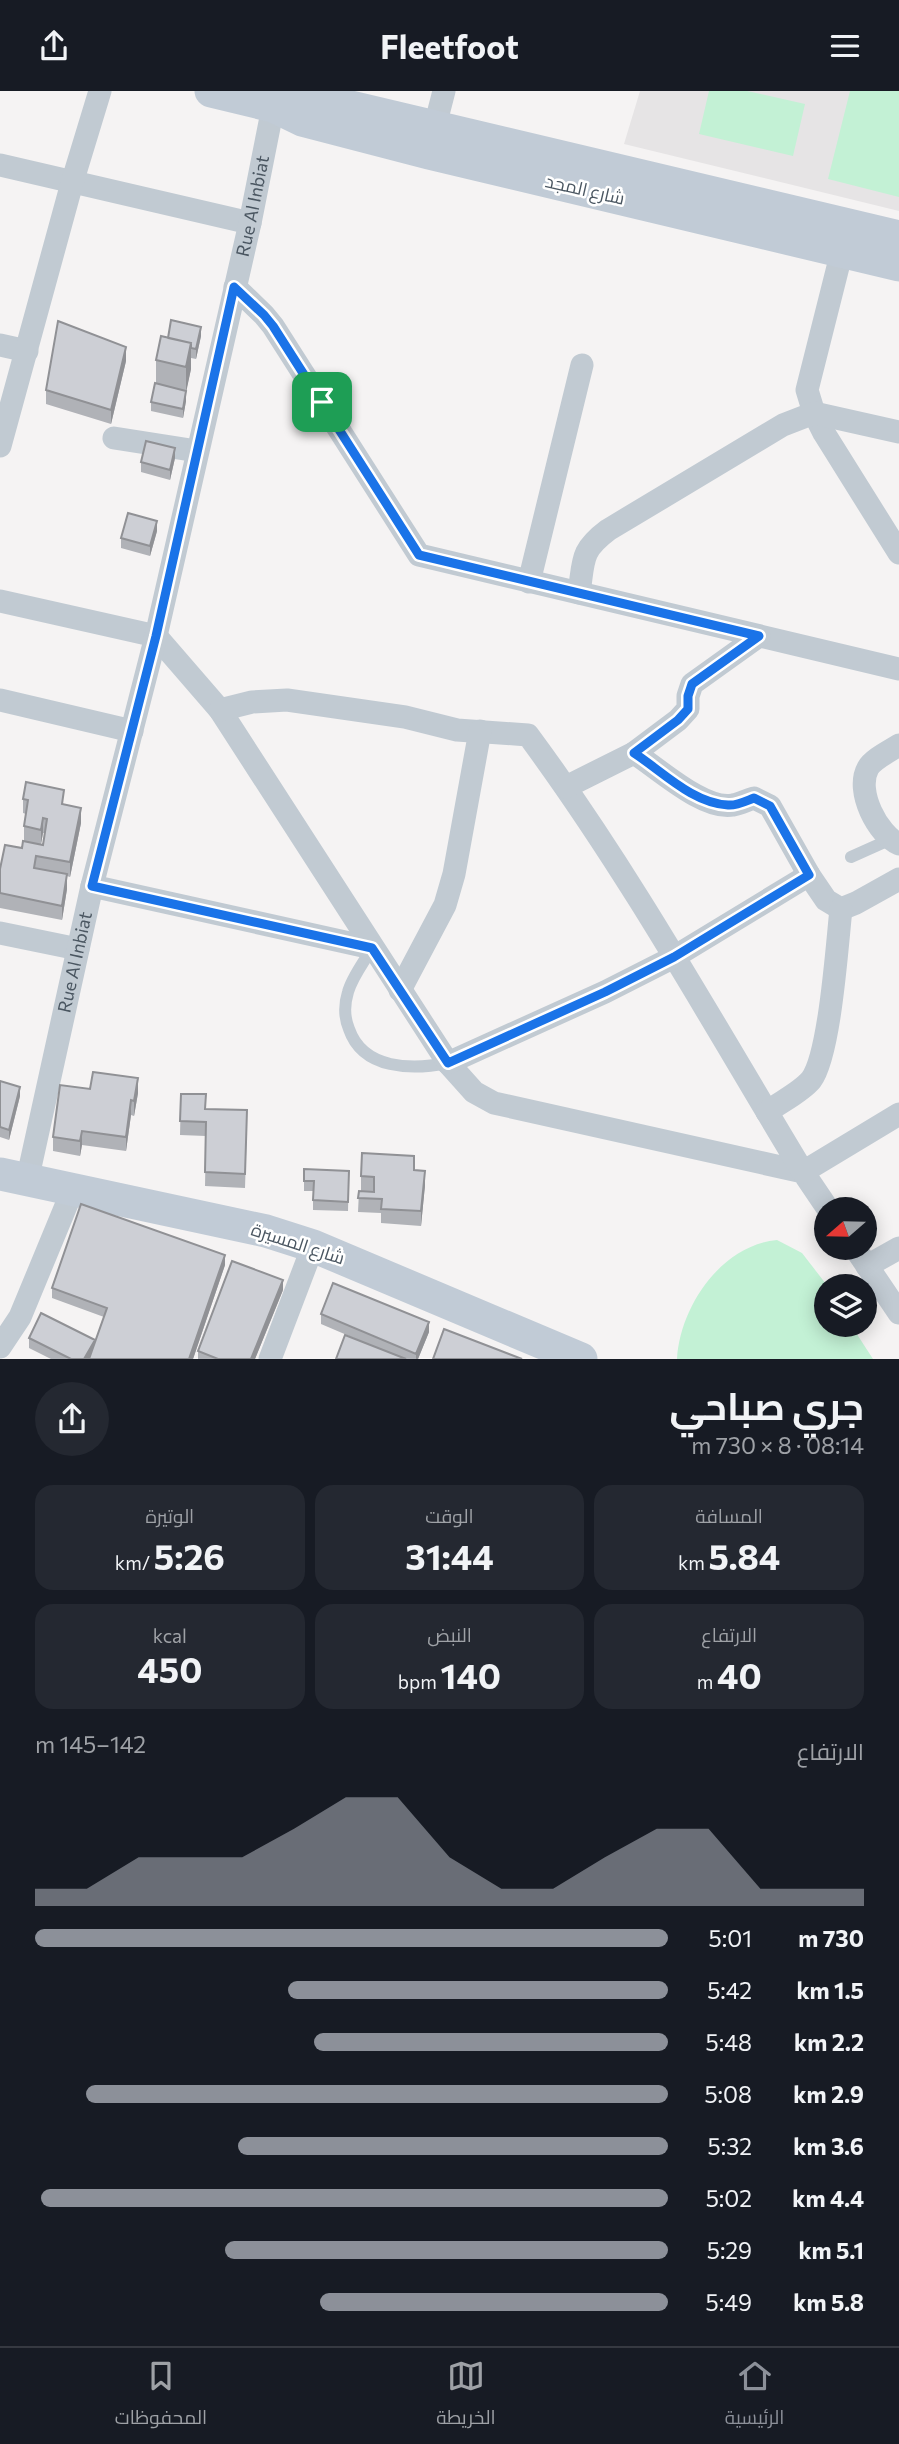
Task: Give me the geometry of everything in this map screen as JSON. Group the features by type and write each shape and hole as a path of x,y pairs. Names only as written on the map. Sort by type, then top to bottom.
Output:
{"main road":[{"name":"شارع المجد","path":"211,91 334,103 899,237"},
{"name":"شارع المجد","path":"275,99 302,120 899,265"},
{"name":"شارع المسيرة","path":"14,1177 266,1231 313,1246 563,1355"}],"street":[{"path":"0,446 5,411 27,351 100,91"},
{"path":"435,126 444,91"},
{"name":"Rue Al Inbiat","path":"14,1177 78,949 156,636 250,223 275,99"},
{"path":"0,165 250,223"},
{"path":"842,251 807,390 814,413 899,553"},
{"path":"234,287 273,326 419,555 899,669"},
{"path":"0,345 27,351"},
{"path":"529,582 582,365"},
{"path":"579,593 584,555 592,543 608,530 783,425 814,413 899,432"},
{"path":"114,438 197,451"},
{"path":"0,601 156,636 220,709 448,1063 474,1092 494,1103 803,1172 899,1114"},
{"path":"566,787 634,753 678,720 688,709 692,684 759,636"},
{"path":"0,700 132,731"},
{"path":"220,709 252,702 287,700 405,717 457,730 528,735 566,787 674,957 820,1197"},
{"path":"400,990 445,905 454,874 480,731"},
{"path":"896,839 869,808 864,794 864,778 869,765 899,745"},
{"path":"634,753 710,802 731,806 754,798 770,806 826,901 841,909"},
{"path":"448,1063 605,992 674,957 809,875"},
{"path":"841,909 899,879"},
{"path":"92,886 372,948"},
{"path":"767,1112 809,1083 818,1069 826,1035 841,909"},
{"path":"0,933 78,949"},
{"path":"19,1359 0,1346 20,1317 73,1189"},
{"path":"270,1359 313,1246"},
{"path":"877,1253 899,1248"},
{"path":"863,1260 899,1313"}],"lane":[{"path":"850,857 896,839"},
{"path":"372,948 348,990 344,1017 353,1042 370,1057 390,1065 424,1068 448,1063"}],"shaded area":[{"path":"640,91 899,91 899,211 624,144"}],"green space":[{"path":"709,91 747,91 805,104 793,156 699,134"},
{"path":"850,91 899,91 899,197 828,179"},
{"path":"777,1240 802,1253 818,1274 814,1274 814,1337 859,1337 873,1359 677,1359 686,1319 695,1299 722,1266 757,1244"}],"building":[{"path":"171,320 201,327 196,349 191,348 191,343 168,338"},
{"path":"58,321 126,347 111,410 46,390"},
{"path":"161,336 191,343 186,367 156,360"},
{"path":"155,383 186,391 183,409 151,402"},
{"path":"146,441 175,448 170,470 141,462"},
{"path":"128,513 157,521 150,546 121,538"},
{"path":"26,782 64,790 62,804 81,808 70,862 36,856 34,868 67,874 62,906 0,893 0,869 5,845 22,848 23,841 43,845 47,819 43,818 41,830 24,826 28,800 23,799"},
{"path":"93,1072 138,1078 134,1101 131,1100 126,1137 82,1131 80,1141 53,1137 60,1085 90,1089"},
{"path":"0,1081 20,1087 9,1130 0,1127"},
{"path":"181,1094 206,1094 205,1109 247,1110 245,1174 205,1172 206,1122 180,1121"},
{"path":"362,1153 414,1156 414,1170 425,1171 421,1211 381,1209 382,1199 358,1198 359,1191 374,1192 374,1177 361,1176"},
{"path":"304,1169 349,1171 348,1202 313,1200 314,1181 304,1181"},
{"path":"81,1204 225,1255 189,1359 89,1359 107,1308 52,1288"},
{"path":"232,1261 283,1280 251,1359 218,1359 198,1351"},
{"path":"333,1283 429,1322 416,1354 321,1314"},
{"path":"41,1313 95,1340 84,1359 71,1359 29,1338"},
{"path":"444,1329 522,1359 433,1359"},
{"path":"345,1335 406,1359 336,1359"}],"route":[{"path":"234,287 273,326 322,402 419,555 759,636 692,684 688,709 678,720 634,753 710,802 731,806 754,798 770,806 809,875 674,957 605,992 448,1063 372,948 92,886 156,636 234,287"}]}
